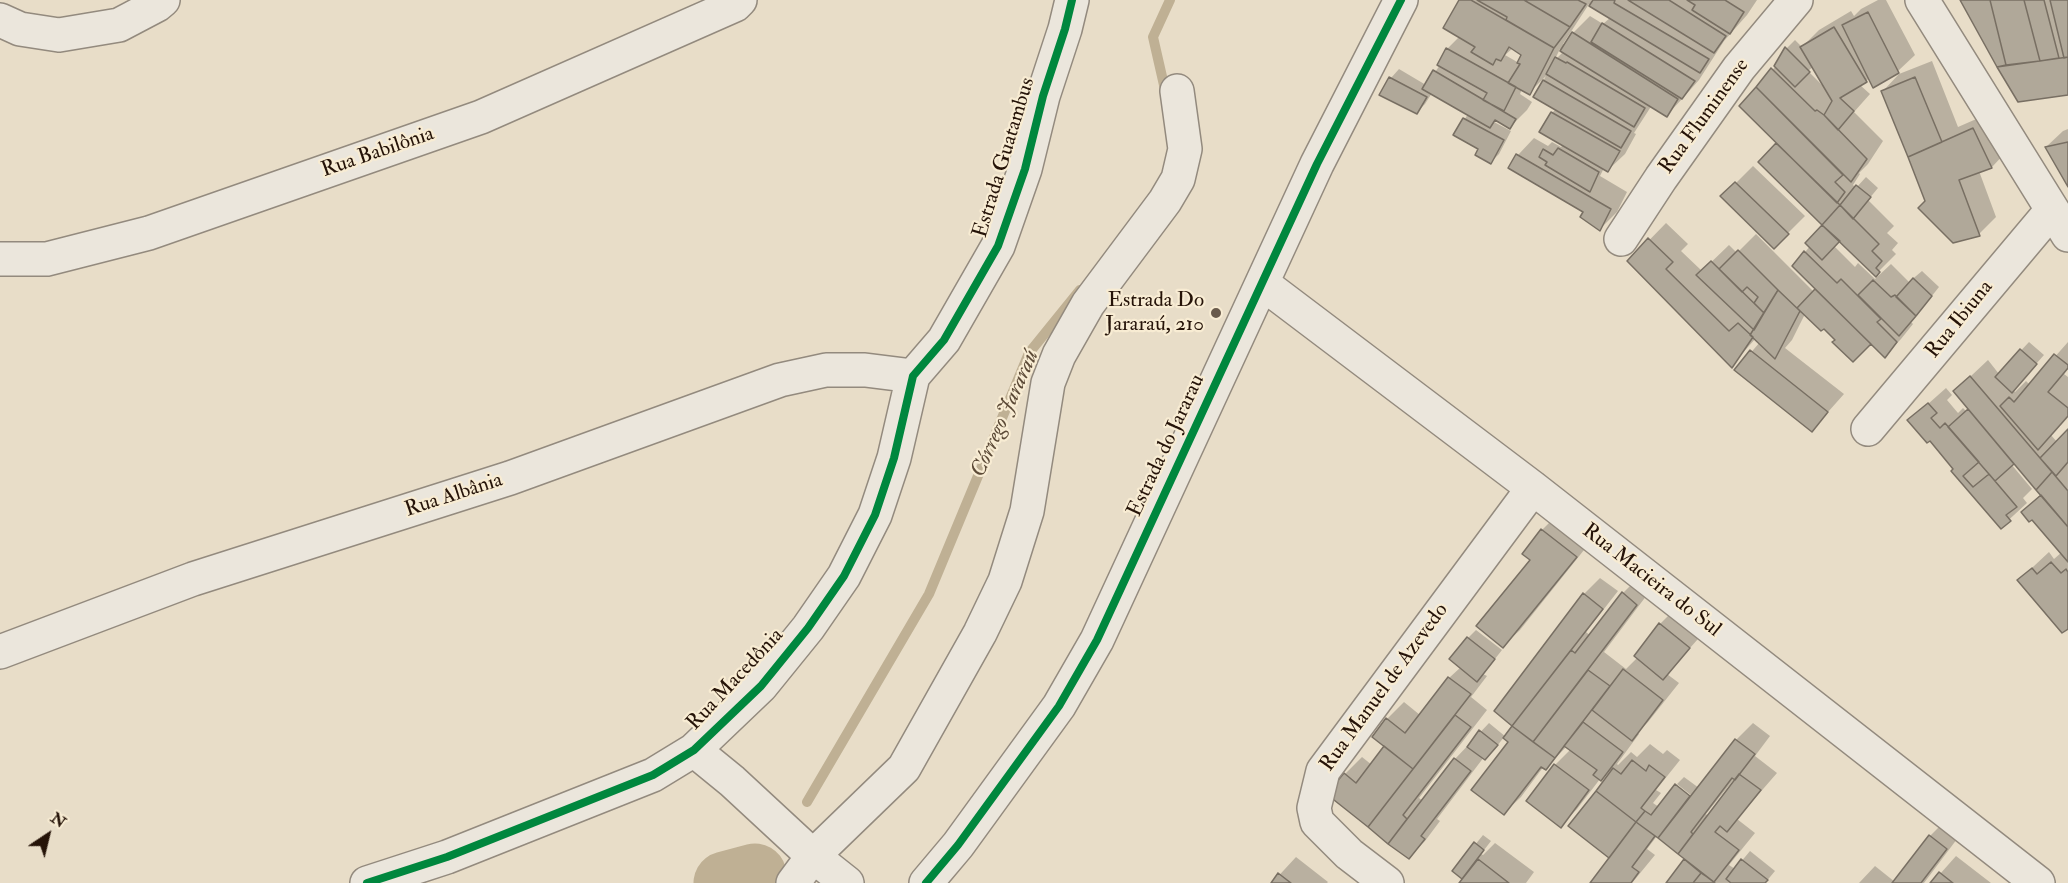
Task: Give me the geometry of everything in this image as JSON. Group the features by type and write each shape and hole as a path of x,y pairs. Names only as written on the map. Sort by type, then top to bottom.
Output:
{"street":[{"path":"0,21 20,29 59,35 119,25 163,0"},
{"name":"Rua Babilônia","path":"0,259 47,259 149,233 436,133 491,112 735,5 740,0"},
{"name":"Estrada Guatambus","path":"913,376 944,340 998,246 1025,169 1043,96 1065,30 1072,0"},
{"name":"Estrada do Jararau","path":"926,883 957,845 1059,706 1096,640 1317,164 1401,0"},
{"name":"Rua Fluminense","path":"1621,239 1739,68 1796,0"},
{"path":"1922,0 2060,223"},
{"path":"793,883 813,856 904,768 985,622 1005,581 1027,511 1048,383 1059,355 1088,304 1165,201 1178,179 1185,149 1177,91"},
{"name":"Rua Ibiuna","path":"1868,429 2060,223"},
{"name":"Rua Macieira do Sul","path":"1262,283 1533,488 2038,883"},
{"name":"Rua Albânia","path":"0,652 193,579 510,478 780,380 826,370 865,370 913,376"},
{"name":"Rua Macedônia","path":"367,883 441,870 653,775 694,750 761,686 808,628 844,576 874,514 894,458 913,376"},
{"name":"Rua Manuel de Azevedo","path":"1387,883 1349,854 1317,822 1314,808 1323,771 1533,488"},
{"path":"694,750 732,781 813,856 847,883"}],"building":[{"path":"1459,0 1471,0 1554,48 1530,95 1508,83 1520,64 1517,63 1521,55 1509,47 1501,61 1496,59 1493,65 1471,52 1475,47 1443,28"},
{"path":"1477,0 1524,0 1570,27 1554,48"},
{"path":"1524,0 1578,0 1586,4 1570,27"},
{"path":"1593,0 1615,0 1614,3 1709,59 1700,73 1589,6"},
{"path":"1628,0 1669,0 1726,36 1714,53"},
{"path":"1687,0 1725,0 1744,12 1730,34 1692,10 1695,5"},
{"path":"1960,0 1990,0 2006,65 1997,67"},
{"path":"1990,0 2024,0 2040,61 2006,65"},
{"path":"2024,0 2044,0 2059,58 2040,61"},
{"path":"2050,0 2068,0 2068,57 2064,58"},
{"path":"1868,12 1899,73 1873,88 1842,25"},
{"path":"1602,23 1695,81 1682,99 1591,42"},
{"path":"1834,27 1867,82 1840,98 1854,111 1838,130 1824,115 1832,101 1800,47"},
{"path":"1572,32 1678,99 1667,117 1560,51"},
{"path":"1785,47 1810,72 1795,87 1774,66"},
{"path":"1446,48 1516,87 1504,111 1483,100 1487,93 1437,65"},
{"path":"1555,57 1645,108 1634,127 1546,74"},
{"path":"2068,57 2068,95 2018,102 1997,67"},
{"path":"1771,68 1815,111 1824,115 1867,159 1851,182 1756,87"},
{"path":"1433,70 1516,119 1510,129 1495,120 1490,128 1422,89"},
{"path":"1389,77 1427,97 1417,114 1379,95"},
{"path":"1915,77 1942,142 1908,157 1881,91"},
{"path":"1543,80 1631,131 1621,148 1533,97"},
{"path":"1756,87 1843,175 1835,182 1845,192 1837,203 1739,106"},
{"path":"1551,112 1620,151 1608,172 1539,132"},
{"path":"1463,118 1504,140 1491,164 1475,155 1478,149 1453,135"},
{"path":"1973,128 1992,168 1959,180 1980,236 1953,243 1918,208 1925,201 1908,157"},
{"path":"2068,142 2068,187 2045,147"},
{"path":"1776,143 1840,205 1822,225 1758,162"},
{"path":"1558,148 1599,172 1590,192 1545,165 1547,162 1539,157 1543,149 1553,155"},
{"path":"1516,154 1611,209 1600,231 1580,217 1583,212 1508,168"},
{"path":"1735,182 1789,234 1774,249 1720,196"},
{"path":"1856,185 1871,197 1853,219 1840,205"},
{"path":"1840,205 1879,244 1872,251 1882,261 1876,268 1880,272 1876,277 1822,225"},
{"path":"1822,225 1840,241 1822,260 1805,243"},
{"path":"1648,238 1673,262 1666,269 1729,331 1738,323 1753,337 1732,368 1627,261"},
{"path":"1738,250 1778,290 1764,313 1754,303 1758,297 1747,287 1742,292 1719,269"},
{"path":"1804,251 1837,283 1841,279 1881,319 1877,322 1897,342 1885,358 1792,266"},
{"path":"1711,261 1764,313 1754,330 1696,275"},
{"path":"1913,278 1932,296 1916,316 1896,297"},
{"path":"1873,280 1891,297 1895,295 1916,316 1899,336 1858,295"},
{"path":"1815,289 1871,344 1853,362 1832,342 1835,340 1824,329 1821,331 1797,308"},
{"path":"1778,290 1800,311 1775,359 1750,335"},
{"path":"2020,349 2037,364 2012,393 1995,377"},
{"path":"1750,350 1828,412 1812,432 1734,370"},
{"path":"2054,354 2068,365 2068,368 2048,392 2068,408 2068,416 2038,450 2000,406 2009,397 2014,402"},
{"path":"1970,376 2052,472 2036,490 1953,391"},
{"path":"1928,403 1937,413 1931,418 1940,428 1945,423 1979,462 1963,476 1973,487 1989,474 2017,507 2006,515 2011,521 2001,529 1951,471 1953,469 1930,441 1927,443 1907,420"},
{"path":"1968,409 2014,464 1995,481 1948,427"},
{"path":"2068,429 2068,462 2056,476 2040,458"},
{"path":"2052,472 2068,491 2068,527 2036,490"},
{"path":"2041,495 2068,527 2068,562 2032,520 2029,522 2021,512"},
{"path":"1541,529 1577,557 1503,648 1476,626 1530,560 1522,554"},
{"path":"2051,562 2061,573 2066,569 2068,572 2068,629 2062,633 2017,580 2032,568 2037,574"},
{"path":"1622,592 1637,605 1533,742 1512,726 1571,650 1575,653"},
{"path":"1583,593 1603,609 1512,726 1494,711"},
{"path":"1659,623 1690,648 1663,680 1634,656"},
{"path":"1467,637 1495,659 1477,682 1449,659"},
{"path":"1623,669 1663,700 1632,741 1592,710"},
{"path":"1588,670 1610,686 1555,758 1533,742"},
{"path":"1448,677 1471,694 1413,769 1372,737 1386,718 1405,733"},
{"path":"1455,715 1471,727 1403,815 1407,819 1388,844 1368,827"},
{"path":"1583,722 1623,752 1601,781 1593,775 1597,770 1564,746"},
{"path":"1512,726 1555,758 1546,770 1541,767 1504,815 1471,790 1508,742 1503,738"},
{"path":"1479,730 1498,745 1485,760 1467,747"},
{"path":"1735,739 1755,754 1735,780 1732,778 1691,832 1693,834 1678,854 1658,838"},
{"path":"1384,746 1413,769 1368,827 1329,796 1331,789 1344,773 1356,783"},
{"path":"1454,758 1471,771 1421,836 1425,839 1409,859 1388,844"},
{"path":"1632,760 1646,771 1649,765 1665,777 1641,808 1645,811 1636,822 1596,791 1613,768 1621,774"},
{"path":"1554,764 1589,790 1561,828 1526,801"},
{"path":"1739,774 1761,790 1727,832 1720,826 1715,832 1739,850 1714,882 1678,854"},
{"path":"1675,784 1690,796 1658,838 1636,822 1645,811 1651,815"},
{"path":"1596,791 1636,822 1609,858 1568,826"},
{"path":"1636,822 1655,836 1632,867 1639,872 1631,883 1590,883"},
{"path":"1929,835 1947,849 1921,883 1892,883"},
{"path":"1474,842 1484,850 1462,879 1452,871"},
{"path":"1478,859 1509,883 1459,883"},
{"path":"1684,859 1701,873 1693,883 1666,883"},
{"path":"1741,859 1768,880 1765,883 1731,883 1726,879"},
{"path":"1939,872 1953,883 1930,883"},
{"path":"1278,873 1291,883 1271,883"},
{"path":"1701,873 1707,877 1715,883 1693,883"}],"waterway":[{"name":"Córrego Jararaú","path":"1166,94 1153,37 1170,0"},
{"name":"Córrego Jararaú","path":"807,802 929,594 1029,353 1080,290"},
{"name":"Córrego Jararaú","path":"725,883 755,875"}],"cycle path":[{"path":"367,883 447,857 653,775 694,750 761,686 808,628 844,576 875,515 894,458 913,376 944,340 998,246 1025,169 1043,96 1072,0"},
{"path":"926,883 958,845 1059,706 1097,640 1317,164 1401,0"}],"place":[{"name":"Estrada Do Jararaú, 210","path":"1216,313"}]}
